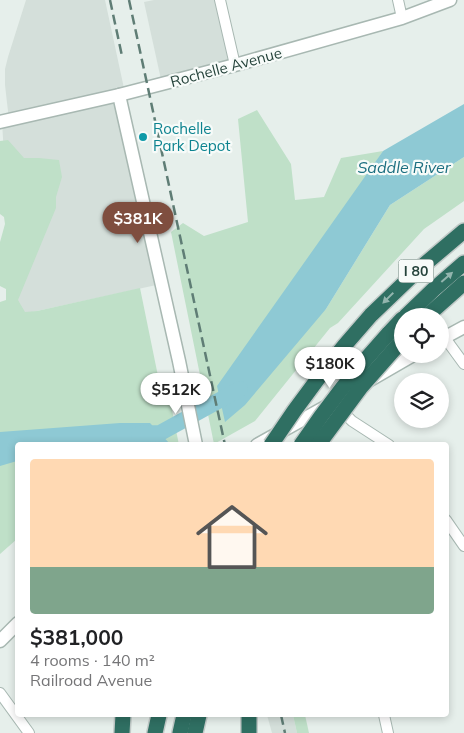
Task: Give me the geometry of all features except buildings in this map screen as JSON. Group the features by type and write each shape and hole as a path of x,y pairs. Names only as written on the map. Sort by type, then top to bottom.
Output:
{"highway":[{"name":"I 80","path":"273,442 286,421 348,340 419,269 464,231"},
{"name":"I 80","path":"414,308 464,263"},
{"name":"I 80","path":"436,308 464,283"},
{"path":"303,442 352,375 394,342"},
{"path":"320,442 394,343"},
{"path":"122,733 124,717"},
{"path":"155,733 159,717"},
{"path":"180,733 184,717"},
{"path":"195,733 199,717"},
{"path":"249,717 249,733"}],"street":[{"path":"220,0 235,65"},
{"path":"398,0 402,18"},
{"name":"Rochelle Avenue","path":"0,122 119,95 235,65 402,18 450,0"},
{"path":"119,95 195,441"},
{"path":"449,335 464,327"},
{"path":"449,347 464,364"},
{"path":"262,442 334,403 398,363"},
{"path":"334,403 352,421 384,442"},
{"path":"449,527 464,546"},
{"path":"0,641 15,626"},
{"path":"0,694 15,714"},
{"path":"17,717 29,733"},
{"path":"384,717 388,733"}],"shaded area":[{"path":"26,0 105,0 125,93 119,95 161,284 14,316 2,122 9,120 5,69"},
{"path":"154,0 220,0 235,65 162,84 144,2"},
{"path":"268,717 293,717 297,733 272,733"}],"green space":[{"path":"257,110 291,164 295,200 324,197 341,158 383,151 234,378 326,309 390,205 464,157 464,201 424,229 338,323 330,328 255,421 218,442 214,442 171,232 183,223 204,236 248,222 238,119"},
{"path":"8,140 24,158 59,160 62,177 56,197 56,208 18,300 25,312 140,288 158,376 165,375 178,442 15,442 15,541 0,554 0,302 6,300 6,289 0,286 0,242 5,224 4,217 0,214 0,141"},
{"path":"293,717 305,717 309,733 297,733"}],"water":[{"name":"Saddle River","path":"464,104 464,157 390,205 326,309 245,405 225,422 217,386 383,151"},
{"path":"120,423 150,423 168,442 15,442 15,462 0,466 0,432"}],"waterway":[{"name":"Saddle River","path":"139,434 160,433 240,389"}],"railway":[{"path":"110,0 122,56"},
{"path":"129,0 224,442"},
{"path":"281,717 285,733"}],"place":[{"name":"Rochelle Park Depot","path":"143,137"}]}
